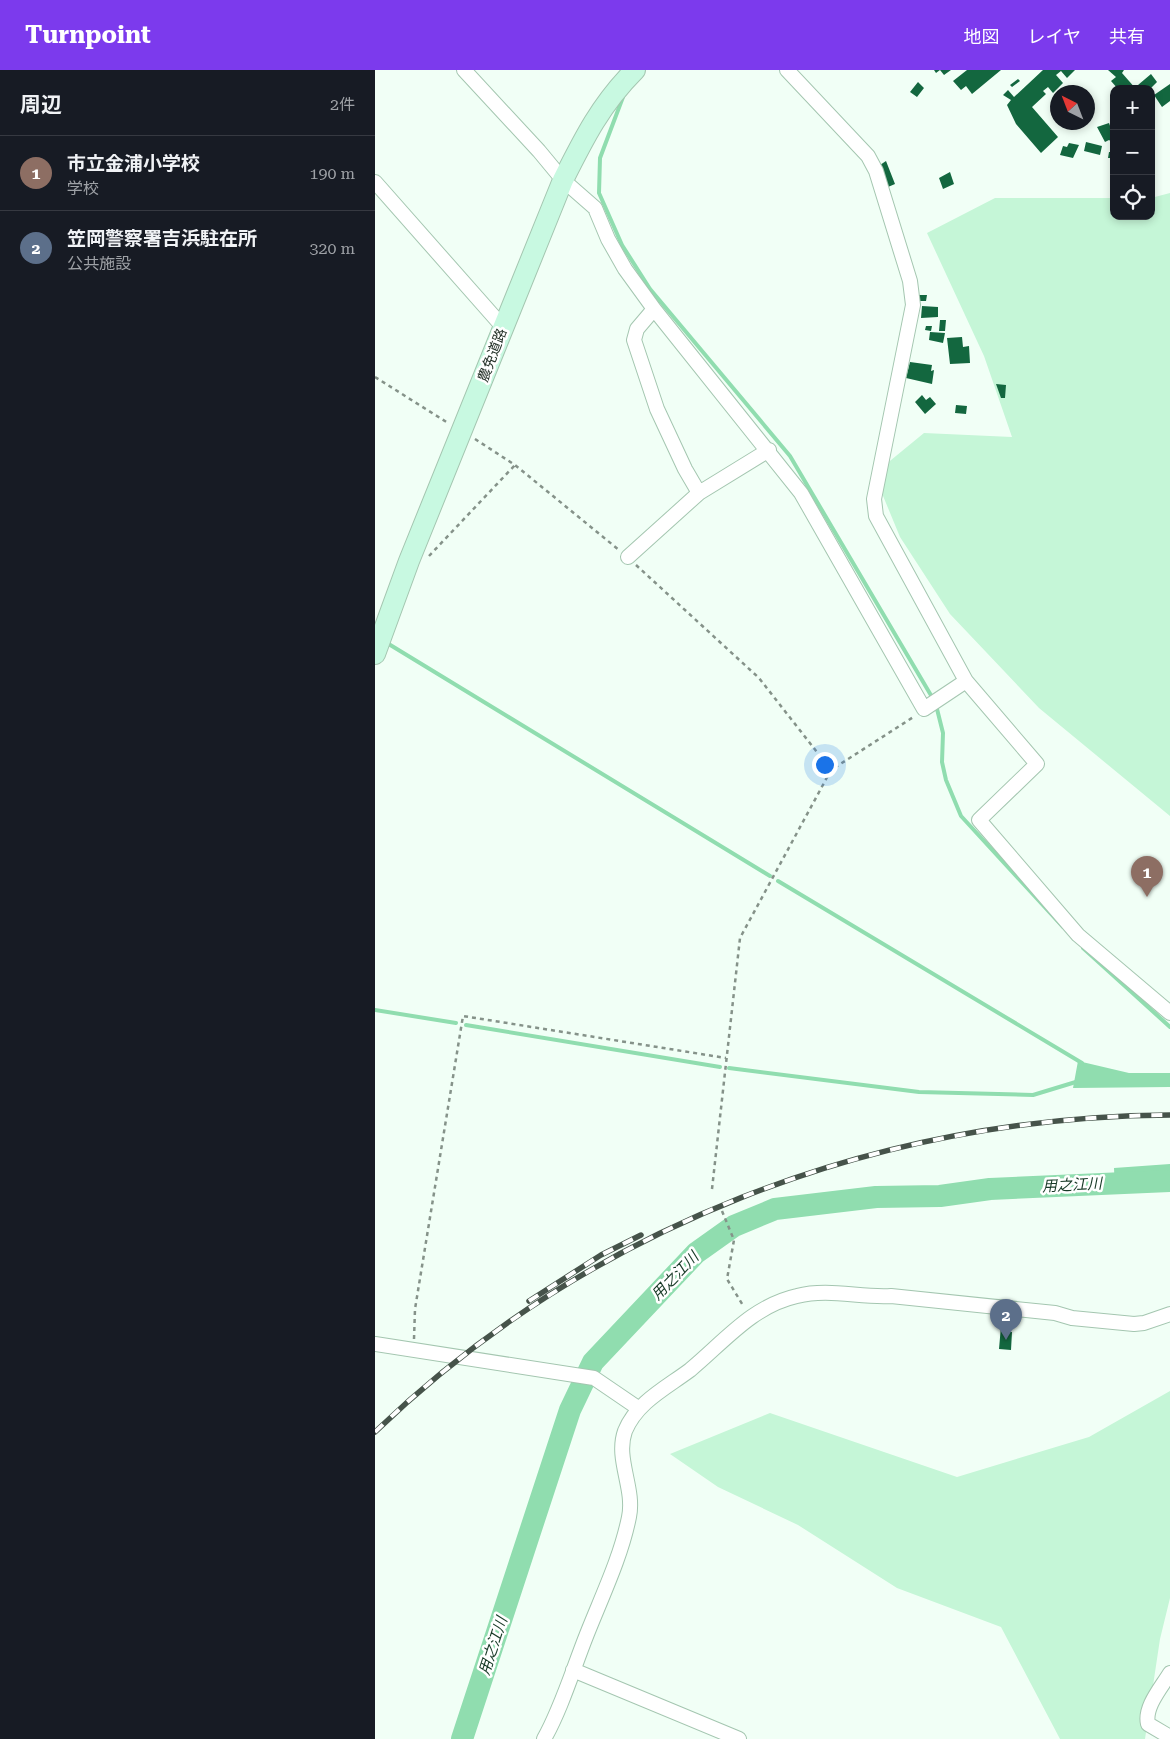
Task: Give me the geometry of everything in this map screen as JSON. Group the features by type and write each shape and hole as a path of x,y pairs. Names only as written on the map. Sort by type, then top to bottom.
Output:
{"street":[{"path":"464,70 539,151 563,180 595,208 608,239 625,269 654,309 769,450 811,507 927,707 944,698 965,682"},
{"name":"農免道路","path":"375,653 409,561 464,429 563,180 587,131 613,92 635,70"},
{"path":"787,70 868,156 876,171 910,281 913,305 874,499 876,516 965,682 1037,764 979,820 1078,935 1170,1013"},
{"path":"375,182 503,327"},
{"path":"654,309 637,329 634,340 657,409 685,469 699,493"},
{"path":"628,557 699,493 769,450"},
{"path":"543,1739 573,1670 619,1552 629,1516 631,1498 621,1444 626,1430 638,1408 690,1369 750,1317 796,1296 823,1292 879,1297 891,1296 1055,1313 1072,1318 1134,1324 1144,1323 1170,1314"},
{"path":"375,1344 574,1373 595,1378 638,1408"},
{"path":"573,1670 739,1739"},
{"path":"1170,1673 1147,1710 1149,1724 1170,1737"}],"path":[{"path":"375,377 464,429 515,465 628,557 759,678 831,770"},
{"path":"409,561 418,561 430,555 515,465"},
{"path":"711,1190 740,938 831,770 927,707"},
{"path":"413,1350 415,1309 463,1016 727,1058"},
{"path":"722,1211 734,1240 727,1278 750,1317"}],"shaded area":[{"path":"1170,193 1170,816 1039,708 950,614 900,537 874,474 924,433 1012,437 984,356 927,233 995,198 1110,198 1110,220 1155,220 1155,197"},
{"path":"1078,1061 1129,1073 1170,1073 1170,1087 1073,1088"},
{"path":"1170,1164 1170,1191 1115,1192 1114,1168"},
{"path":"1170,1391 1170,1598 1160,1639 1145,1739 1060,1739 1001,1627 897,1588 798,1525 718,1487 670,1454 770,1413 957,1477 1089,1437"}],"building":[{"path":"940,70 951,70 944,75"},
{"path":"967,70 1001,70 972,94 966,86 961,90 953,81"},
{"path":"1043,70 1075,70 1067,78 1061,71 1056,75 1063,83 1061,85 1050,85 1050,89 1048,87 1043,91 1046,94 1032,107 1058,137 1041,153 1016,124 1007,105 1011,100 1003,95 1008,90 1014,97"},
{"path":"1108,70 1124,70 1122,73 1132,85 1114,85 1111,81 1116,77"},
{"path":"1151,74 1157,82 1154,85 1138,85"},
{"path":"1018,79 1020,81 1012,87 1010,85"},
{"path":"918,82 924,88 917,97 910,92"},
{"path":"1170,84 1170,101 1162,107 1155,94"},
{"path":"1109,123 1110,141 1105,142 1097,127"},
{"path":"1086,142 1102,146 1100,155 1084,151"},
{"path":"1069,143 1079,145 1073,158 1060,155 1063,146 1067,147"},
{"path":"886,161 895,184 888,187 880,165"},
{"path":"950,172 954,184 943,189 939,178"},
{"path":"917,295 927,295 926,301 917,301"},
{"path":"922,306 938,307 938,317 921,318"},
{"path":"940,320 946,320 945,331 939,331"},
{"path":"926,326 932,326 931,331 925,330"},
{"path":"930,332 945,333 943,343 929,340"},
{"path":"962,337 963,347 969,346 970,363 950,364 947,338"},
{"path":"910,362 932,365 931,371 934,370 932,384 906,378"},
{"path":"996,384 1006,385 1005,398 1001,398"},
{"path":"922,395 926,400 930,397 936,404 925,414 915,402"},
{"path":"956,405 967,406 966,414 955,413"},
{"path":"1001,1326 1009,1326 1009,1332 1012,1332 1011,1350 999,1349"}],"waterway":[{"path":"623,97 600,158 599,193 622,245 650,289 790,456 932,697"},
{"path":"387,643 770,876"},
{"path":"936,705 943,733 942,762 946,780 961,816 1063,927"},
{"path":"778,881 1082,1063"},
{"path":"1083,948 1170,1027"},
{"path":"375,1010 456,1023"},
{"path":"466,1025 720,1067"},
{"path":"729,1068 919,1092 1033,1095 1079,1081"},
{"name":"用之江川","path":"462,1739 570,1410 593,1362 696,1253 734,1226 775,1209 876,1197 940,1196 990,1189 1170,1181"}],"railway":[{"path":"375,1432 458,1360 548,1296 642,1242 742,1197 845,1162 951,1137 1060,1121 1170,1115"},
{"path":"529,1301 601,1255 641,1235"}],"place":[{"name":"市立金浦小学校","path":"1147,897"},
{"name":"笠岡警察署吉浜駐在所","path":"1006,1340"}]}
